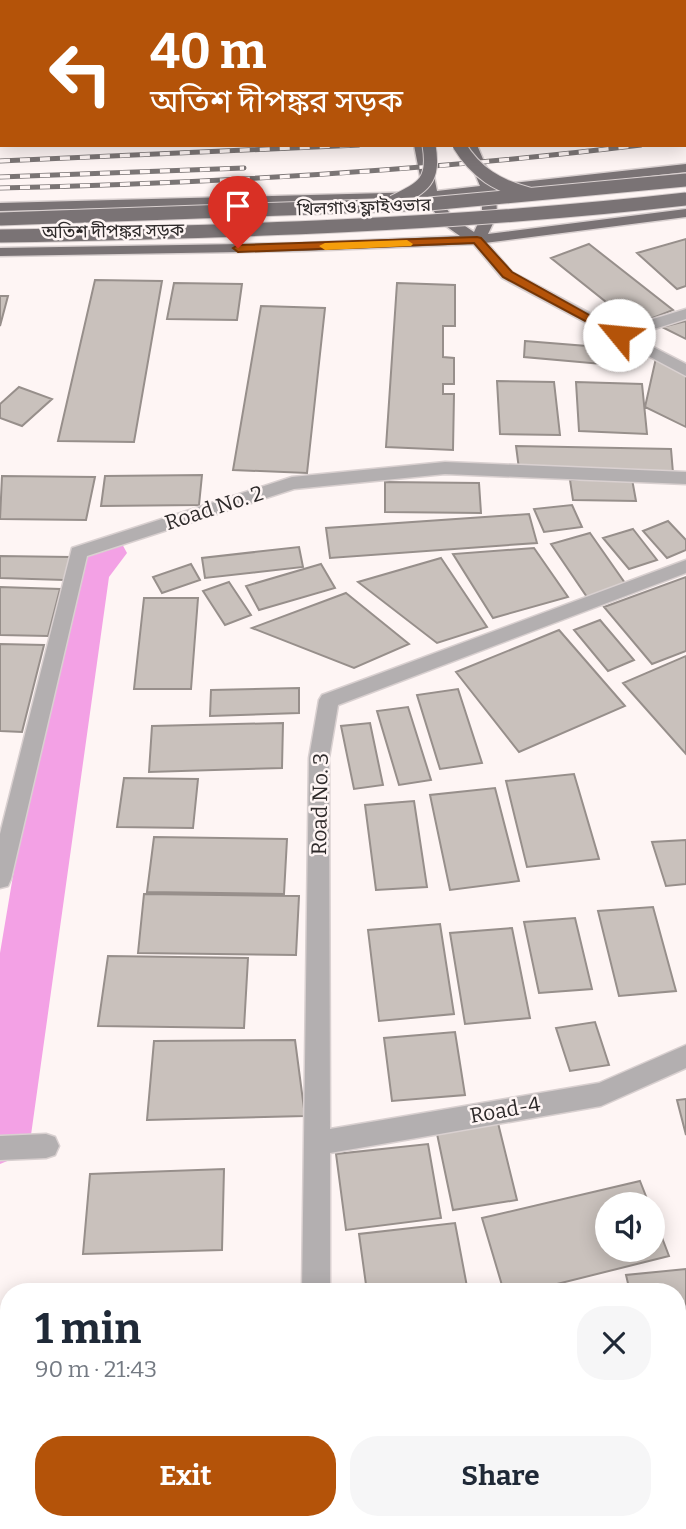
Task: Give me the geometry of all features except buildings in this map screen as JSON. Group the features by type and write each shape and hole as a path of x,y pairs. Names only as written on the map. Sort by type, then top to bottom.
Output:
{"main road":[{"path":"421,147 429,197 452,226 477,240 489,223 489,191 471,147"},
{"name":"খিলগাও ফ্লাইওভার","path":"378,208 416,192 429,178 432,159 429,147"},
{"name":"খিলগাও ফ্লাইওভার","path":"460,147 474,169 491,180 545,197"},
{"path":"0,207 429,197 686,168"},
{"name":"খিলগাও ফ্লাইওভার","path":"0,219 267,214 378,208 545,197 686,180"},
{"name":"খিলগাও ফ্লাইওভার","path":"0,236 405,225 528,216 686,199"},
{"name":"অতিশ দীপঙ্কর সড়ক","path":"0,252 316,247 477,240 686,214"}],"street":[{"path":"477,240 508,275 686,371"},
{"path":"619,335 686,314"},
{"name":"Road No. 2","path":"0,878 79,552 292,483 445,468 686,478"},
{"name":"Road No. 3","path":"316,1283 319,758 328,700 686,566"},
{"name":"Road-4","path":"317,1143 601,1094 686,1056"},
{"path":"0,1148 46,1146"}],"waterway":[{"path":"0,1135 87,573 105,553"}],"railway":[{"path":"0,161 314,147"},
{"path":"0,188 161,183 401,169 623,147"},
{"path":"0,177 244,168"}],"slow traffic":[{"path":"325,246 407,244"}],"route":[{"path":"238,248 477,240 508,275 619,335"}]}
